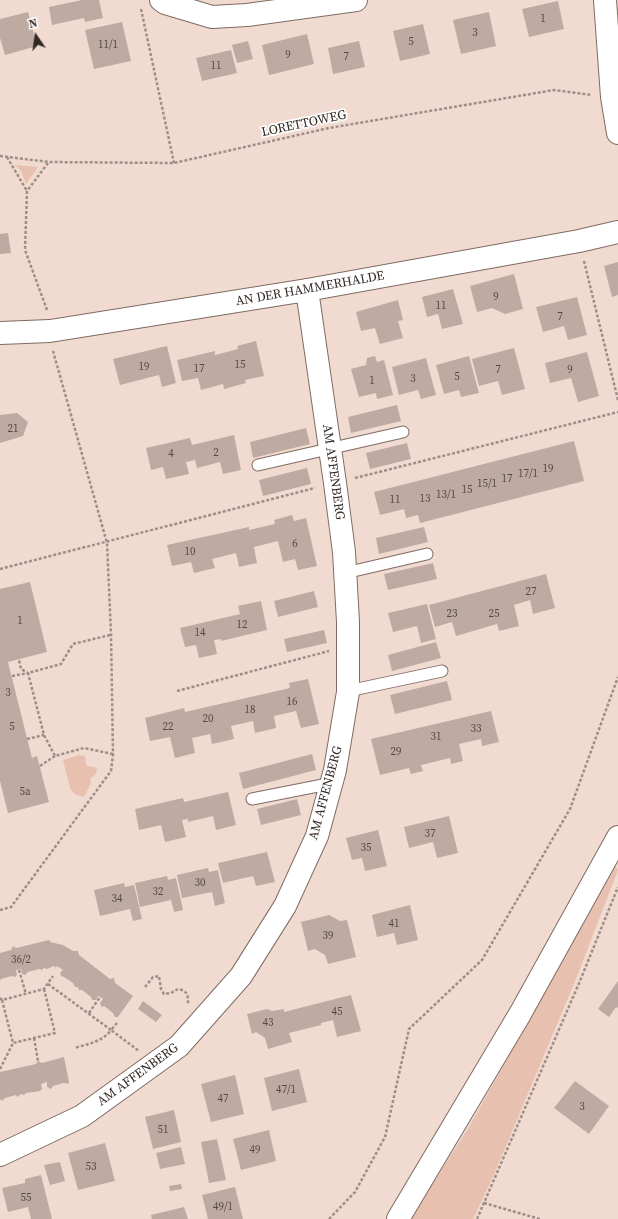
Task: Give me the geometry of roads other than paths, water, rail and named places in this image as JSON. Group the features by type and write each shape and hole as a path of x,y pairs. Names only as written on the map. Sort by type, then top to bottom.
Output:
{"street":[{"path":"151,4 165,3 212,17 247,15 356,0"},
{"path":"606,0 618,133"},
{"name":"AN DER HAMMERHALDE","path":"0,333 50,331 307,290 579,241 618,232"},
{"name":"AM AFFENBERG","path":"0,1155 82,1116 179,1046 241,976 284,906 317,836 335,770 348,691 348,646 345,573 335,483 307,290"},
{"path":"398,1219 520,1014 618,837"}],"lane":[{"path":"258,465 403,432"},
{"path":"345,573 427,554"},
{"path":"348,691 442,671"},
{"path":"252,800 331,784"}]}
